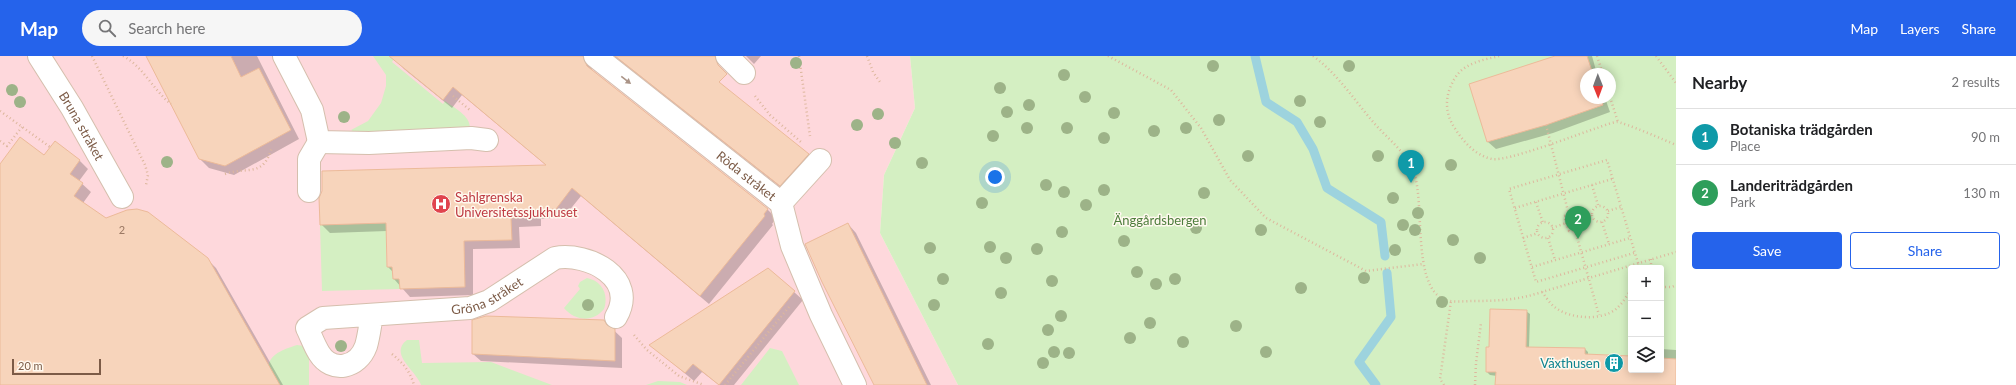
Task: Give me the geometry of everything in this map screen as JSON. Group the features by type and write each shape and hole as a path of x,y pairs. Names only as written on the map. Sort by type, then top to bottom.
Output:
{"lane":[{"name":"Bruna stråket","path":"39,56 72,108 122,197"},
{"path":"284,56 312,110 319,142 310,159 309,191"},
{"name":"Röda stråket","path":"596,56 781,203 792,246 855,385"},
{"path":"727,56 744,73"},
{"path":"319,142 369,143 471,138 487,140"},
{"path":"781,203 815,155"},
{"name":"Gröna stråket","path":"366,345 361,356 351,365 341,367 331,364 319,353 306,328 323,318 470,308 489,301 555,258 566,256 594,263 617,281 622,290 623,299 622,308 616,317"},
{"path":"366,345 372,315"}],"path":[{"path":"92,56 145,165 148,175 143,189 134,191 122,197"},
{"path":"123,56 138,68 159,95 171,104"},
{"path":"799,56 804,102 815,155"},
{"path":"867,56 873,72 880,82"},
{"path":"1108,56 1171,90 1201,128 1230,180 1266,218 1366,271 1423,264"},
{"path":"1313,56 1328,67 1374,124 1401,150 1414,173 1420,210 1425,276 1435,292 1442,299 1451,301 1523,299 1589,277 1676,252"},
{"path":"1499,56 1489,57 1473,63 1460,71 1454,79 1447,98 1446,107 1449,119 1461,139 1482,156 1494,159 1618,122 1676,145"},
{"path":"1597,56 1601,68"},
{"path":"1656,56 1676,83"},
{"path":"744,73 746,85 770,115 815,155"},
{"path":"1612,104 1618,122"},
{"path":"0,111 50,147"},
{"path":"1546,126 1563,194 1570,215"},
{"path":"0,141 7,146 22,127"},
{"path":"225,174 234,171 258,169 266,161 272,147"},
{"path":"1634,253 1536,282 1509,189 1607,160 1638,263"},
{"path":"1515,208 1612,179"},
{"path":"1592,185 1598,205"},
{"path":"1536,202 1543,223"},
{"path":"1592,216 1597,221 1602,222 1608,218 1608,211 1604,206 1598,205"},
{"path":"1592,216 1594,208 1598,205"},
{"path":"1608,211 1621,207"},
{"path":"1576,213 1581,228 1569,231 1564,216 1570,215 1576,213"},
{"path":"1578,221 1592,216"},
{"path":"1602,222 1609,244"},
{"path":"1543,223 1548,223 1552,228 1552,234 1548,238 1541,237 1538,233 1538,226 1543,223"},
{"path":"1552,228 1566,223"},
{"path":"1575,230 1599,315"},
{"path":"1523,238 1538,233"},
{"path":"1548,238 1554,260"},
{"path":"1532,267 1630,238"},
{"path":"1651,259 1651,265"},
{"path":"725,385 808,284"},
{"path":"1664,287 1672,287 1676,285"},
{"path":"1542,292 1551,303 1565,313 1584,318 1616,309 1628,293"},
{"path":"1444,385 1440,379 1451,301"},
{"path":"1475,385 1481,324"},
{"path":"366,345 392,354 404,365 410,374 414,385"},
{"path":"651,353 679,376 704,385"}],"shaded area":[{"name":"Sahlgrenska Universitetssjukhuset","path":"0,56 910,56 915,108 884,175 880,233 958,385 0,385"}],"green space":[{"path":"373,56 390,56 394,59 392,62 443,104 445,101 461,112 467,119 470,128 361,135 351,130 368,121 381,103 386,86 386,75"},
{"name":"Änggårdsbergen","path":"910,56 1676,56 1676,385 958,385 880,233 884,175 915,108"},
{"path":"390,223 386,236 387,267 392,267 393,279 399,279 400,289 322,291 320,225"},
{"path":"587,278 597,282 600,285 606,298 604,309 600,314 595,317 584,319 573,316 564,308 580,289 578,286 580,282"},
{"path":"407,340 419,340 422,363 491,362 552,385 421,385 402,357 402,345"},
{"path":"297,345 304,346 309,350 309,385 271,385 270,361 276,354"},
{"path":"770,348 782,351 799,385 741,385"},
{"path":"658,381 680,382 687,385 646,385"}],"building":[{"path":"146,56 231,56 241,77 259,68 291,130 225,166 199,159"},
{"path":"389,56 583,56 587,66 768,209 764,214 765,216 700,296 572,188 556,209 532,210 532,217 511,218 512,240 464,241 465,287 400,289 399,279 393,279 392,267 387,267 386,223 320,225 319,198 322,191 322,171 546,165 453,87 443,100"},
{"path":"615,56 715,56 718,65 727,74 719,82 809,154 780,186"},
{"path":"1555,56 1587,56 1591,68 1580,68 1580,104 1603,105 1546,125 1487,142 1469,84"},
{"path":"20,137 44,155 55,141 80,160 70,174 83,183 74,196 106,218 127,210 137,209 148,212 208,258 280,385 0,385 0,164"},
{"path":"848,223 927,385 874,385 822,282 805,244"},
{"path":"768,268 795,291 719,385 693,364 685,373 649,345"},
{"path":"1490,309 1527,310 1526,347 1585,348 1585,354 1628,356 1628,373 1664,373 1664,358 1676,359 1676,385 1495,385 1496,372 1486,372 1486,347 1489,347"},
{"path":"486,316 604,320 607,325 615,329 615,361 472,354 472,320"}],"waterway":[{"path":"1255,56 1266,102 1297,122 1313,149 1327,188 1381,222 1385,256"},
{"path":"1376,385 1359,362 1391,317 1387,273"}],"place":[{"name":"Botaniska trädgården","path":"1411,183"},
{"name":"Sahlgrenska Universitetssjukhuset","path":"441,204"},
{"name":"Landeriträdgården","path":"1578,239"},
{"name":"Växthusen","path":"1614,363"}]}
